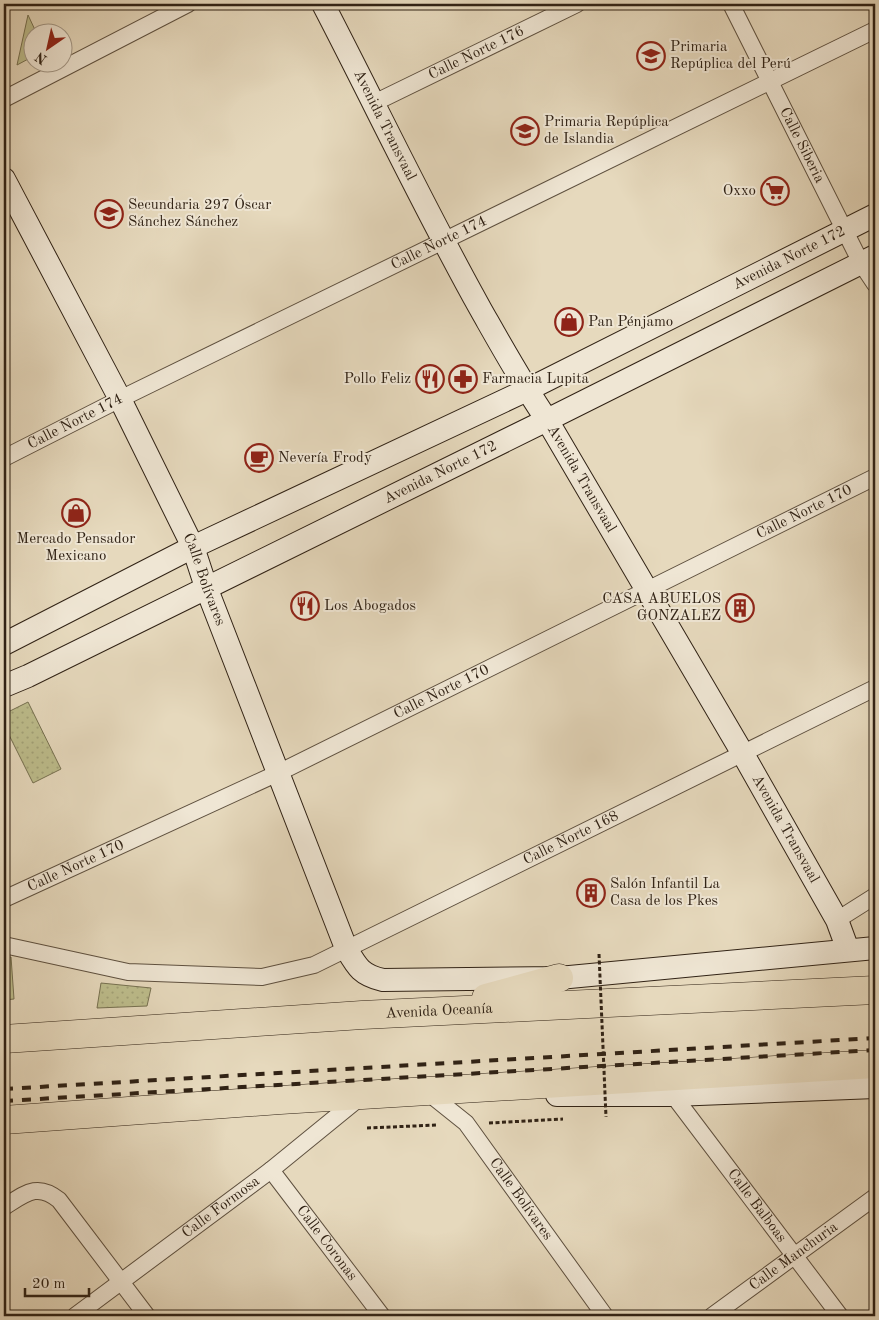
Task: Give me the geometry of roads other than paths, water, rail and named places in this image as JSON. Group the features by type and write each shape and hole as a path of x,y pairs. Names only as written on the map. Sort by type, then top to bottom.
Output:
{"highway":[{"path":"439,1012 559,978"},
{"name":"Avenida Oceanía","path":"4,1038 362,1015 875,990"},
{"path":"4,1120 426,1091 875,1064"}],"street":[{"path":"4,100 188,4"},
{"name":"Avenida Transvaal","path":"323,4 443,242 526,390 547,420 743,754 837,920 848,950"},
{"name":"Calle Norte 176","path":"374,103 577,4"},
{"name":"Calle Siberia","path":"731,4 844,230 868,260 875,284"},
{"name":"Calle Norte 174","path":"4,458 120,399 875,30"},
{"name":"Calle Bolívares","path":"4,179 120,399 193,547 206,587 346,948 358,969 369,977 383,980"},
{"name":"Avenida Norte 172","path":"4,644 193,547 526,390 875,215"},
{"name":"Avenida Norte 172","path":"4,686 28,676 868,260"},
{"name":"Calle Norte 170","path":"4,899 278,773 875,477"},
{"name":"Calle Norte 168","path":"4,946 128,972 262,977 314,965 875,688"},
{"path":"837,920 875,896"},
{"name":"Avenida Oceanía","path":"383,980 559,978 875,948"},
{"path":"501,1087 554,1095 673,1095 875,1087"},
{"name":"Calle Bolívares","path":"426,1091 466,1123 605,1316"},
{"name":"Calle Formosa","path":"75,1316 271,1170 364,1095"},
{"name":"Calle Balboas","path":"673,1095 840,1316"},
{"name":"Calle Coronas","path":"271,1170 382,1316"},
{"path":"4,1207 26,1194 44,1190 59,1200 147,1316"},
{"name":"Calle Manchuria","path":"712,1316 875,1197"}],"railway":[{"path":"4,1089 875,1038"},
{"path":"4,1101 875,1050"}],"place":[{"name":"Primaria Repúplica del Perú","path":"651,56"},
{"name":"Primaria Repúplica de Islandia","path":"525,131"},
{"name":"Oxxo","path":"775,191"},
{"name":"Secundaria 297 Óscar Sánchez Sánchez","path":"109,214"},
{"name":"Pan Pénjamo","path":"569,322"},
{"name":"Pollo Feliz","path":"430,379"},
{"name":"Farmacia Lupita","path":"463,379"},
{"name":"Nevería Frody","path":"259,458"},
{"name":"Mercado Pensador Mexicano","path":"76,513"},
{"name":"Los Abogados","path":"305,606"},
{"name":"CASA ABUELOS GONZALEZ","path":"740,608"},
{"name":"Salón Infantil La Casa de los Pkes","path":"591,893"}]}
